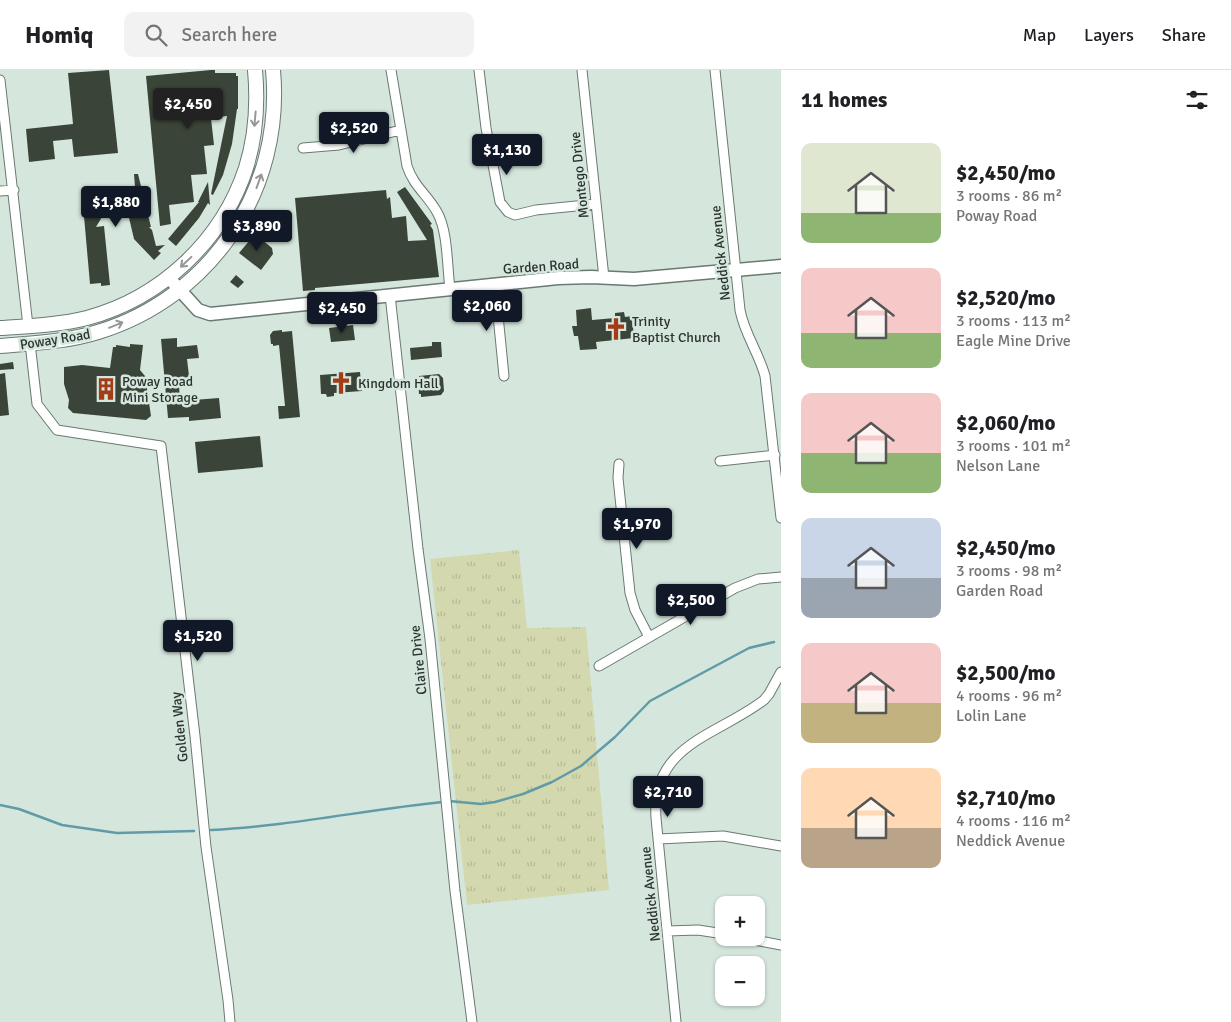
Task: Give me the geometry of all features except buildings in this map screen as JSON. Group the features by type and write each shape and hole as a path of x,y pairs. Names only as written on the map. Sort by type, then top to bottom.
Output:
{"main road":[{"name":"Poway Road","path":"0,328 86,318 117,307 168,278 206,240 222,218 237,191 246,167 252,140 256,100 255,70"},
{"name":"Poway Road","path":"0,346 74,338 116,326 154,307 197,275 229,239 245,213 257,187 272,133 274,95 272,70"},
{"path":"30,344 30,336 34,334 99,321 113,313 117,307"},
{"path":"0,338 20,336 28,330 28,326"}],"street":[{"path":"391,70 400,130 410,173 417,187 437,212 442,224 450,289"},
{"path":"479,70 489,151 503,208 515,215 536,210 596,204"},
{"name":"Montego Drive","path":"582,70 604,278"},
{"name":"Neddick Avenue","path":"715,70 741,318 765,376 781,518"},
{"path":"0,80 28,326"},
{"path":"303,148 339,145 400,130"},
{"path":"0,191 14,190"},
{"name":"Garden Road","path":"168,278 198,310 210,314 564,278 634,280 781,266"},
{"path":"495,284 504,376"},
{"name":"Claire Drive","path":"390,295 472,1022"},
{"name":"Golden Way","path":"30,344 37,404 57,430 160,446 195,736 206,847 230,1022"},
{"path":"720,461 774,455"},
{"path":"619,464 618,478 628,584 632,603 650,637"},
{"path":"599,666 735,588 758,580 781,577"},
{"name":"Neddick Avenue","path":"676,1022 655,806 661,779 671,762 692,743 764,700 781,672"},
{"path":"658,839 722,836 781,846"},
{"path":"667,931 698,930 715,933"},
{"path":"765,942 781,945"}],"green space":[{"path":"519,550 527,628 586,627 609,890 467,905 430,559"}],"waterway":[{"path":"449,801 481,804 495,802 523,794 552,782 581,766 615,737 650,701 749,648 774,642"},
{"path":"211,830 269,825 442,802"},
{"path":"0,805 19,809 62,825 117,833 194,831"}],"place":[{"name":"Trinity Baptist Church","path":"616,329"},
{"name":"Kingdom Hall","path":"341,383"},
{"name":"Poway Road Mini Storage","path":"106,389"}]}
